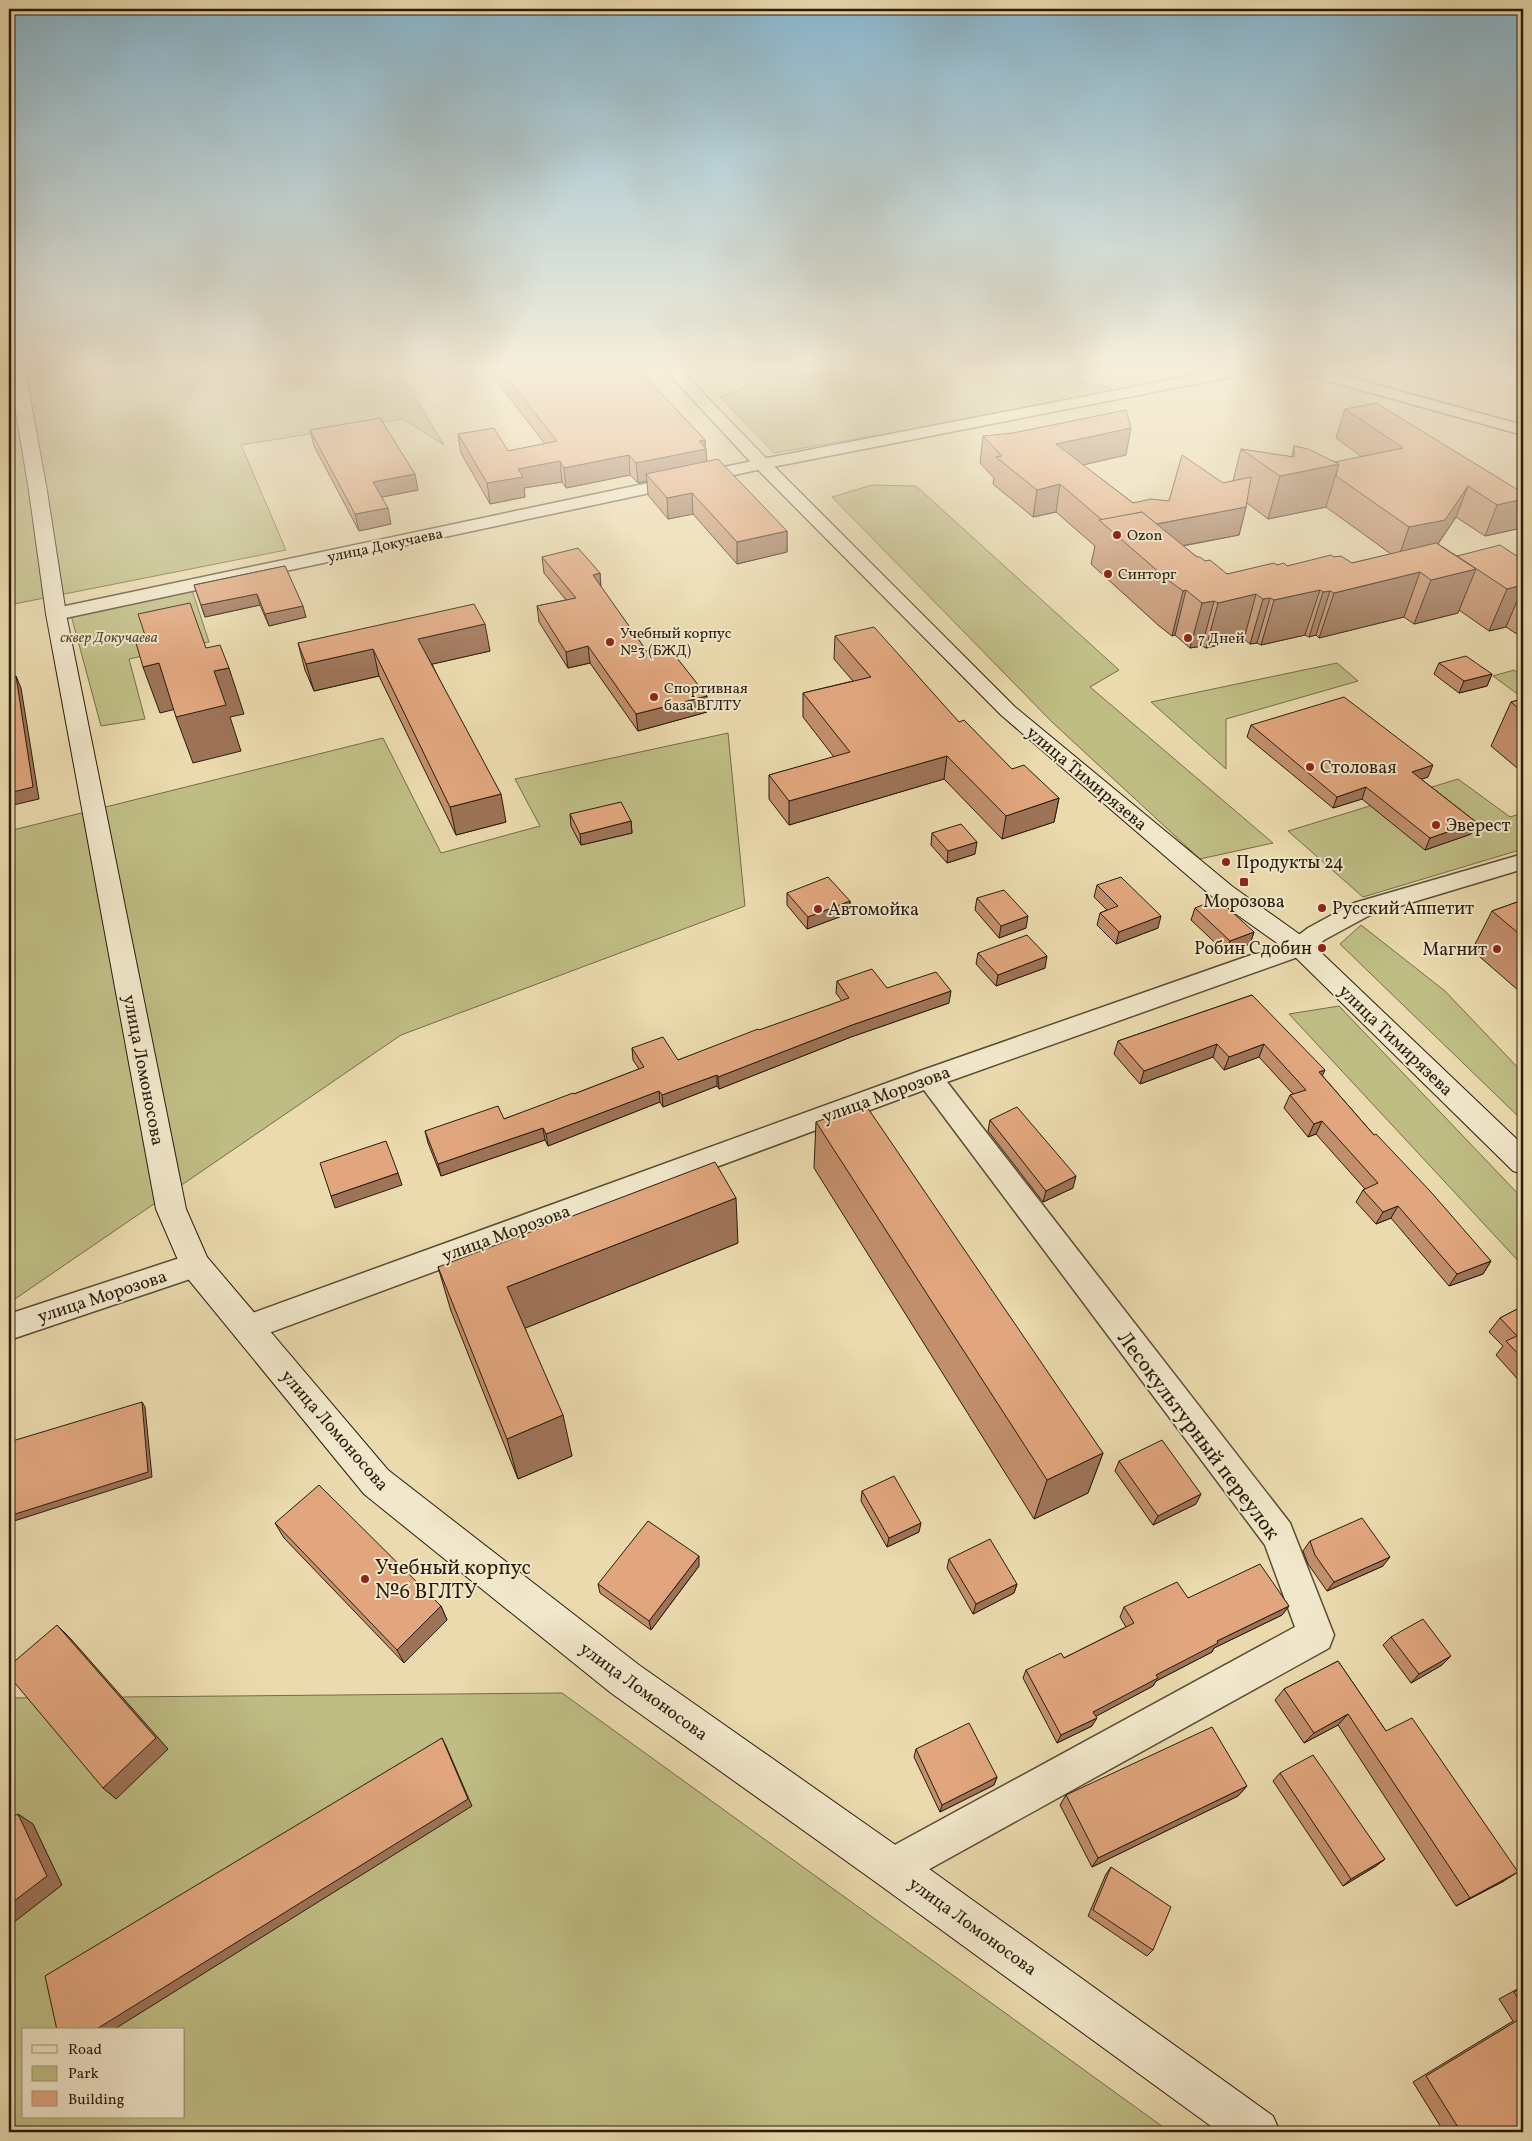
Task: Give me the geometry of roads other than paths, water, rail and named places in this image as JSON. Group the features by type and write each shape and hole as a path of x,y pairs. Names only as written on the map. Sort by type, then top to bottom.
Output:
{"main road":[{"name":"улица Ломоносова","path":"34,470 56,614 171,1208 195,1266 376,1482 625,1679 892,1868 1257,2132"},
{"name":"улица Тимирязева","path":"768,470 1008,711 1224,894 1300,947 1523,1163"}],"street":[{"name":"улица Докучаева","path":"56,614 734,470"},
{"name":"улица Морозова","path":"247,1328 929,1078 1300,947 1316,934 1362,909 1523,861"},
{"name":"Лесокультурный переулок","path":"892,1868 1316,1635 1278,1534 929,1078"},
{"name":"улица Морозова","path":"9,1327 195,1266"}],"place":[{"name":"Ozon","path":"1117,535"},
{"name":"Синторг","path":"1108,574"},
{"name":"7 Дней","path":"1188,638"},
{"name":"Учебный корпус №3 (БЖД)","path":"610,642"},
{"name":"Спортивная база ВГЛТУ","path":"654,697"},
{"name":"Столовая","path":"1310,767"},
{"name":"Эверест","path":"1436,825"},
{"name":"Продукты 24","path":"1226,862"},
{"name":"Морозова","path":"1244,882"},
{"name":"Русский Аппетит","path":"1322,908"},
{"name":"Автомойка","path":"818,909"},
{"name":"Робин Сдобин","path":"1322,948"},
{"name":"Магнит","path":"1497,949"},
{"name":"Учебный корпус №6 ВГЛТУ","path":"365,1579"}],"park label":[{"name":"сквер Докучаева","path":"109,637"}]}
